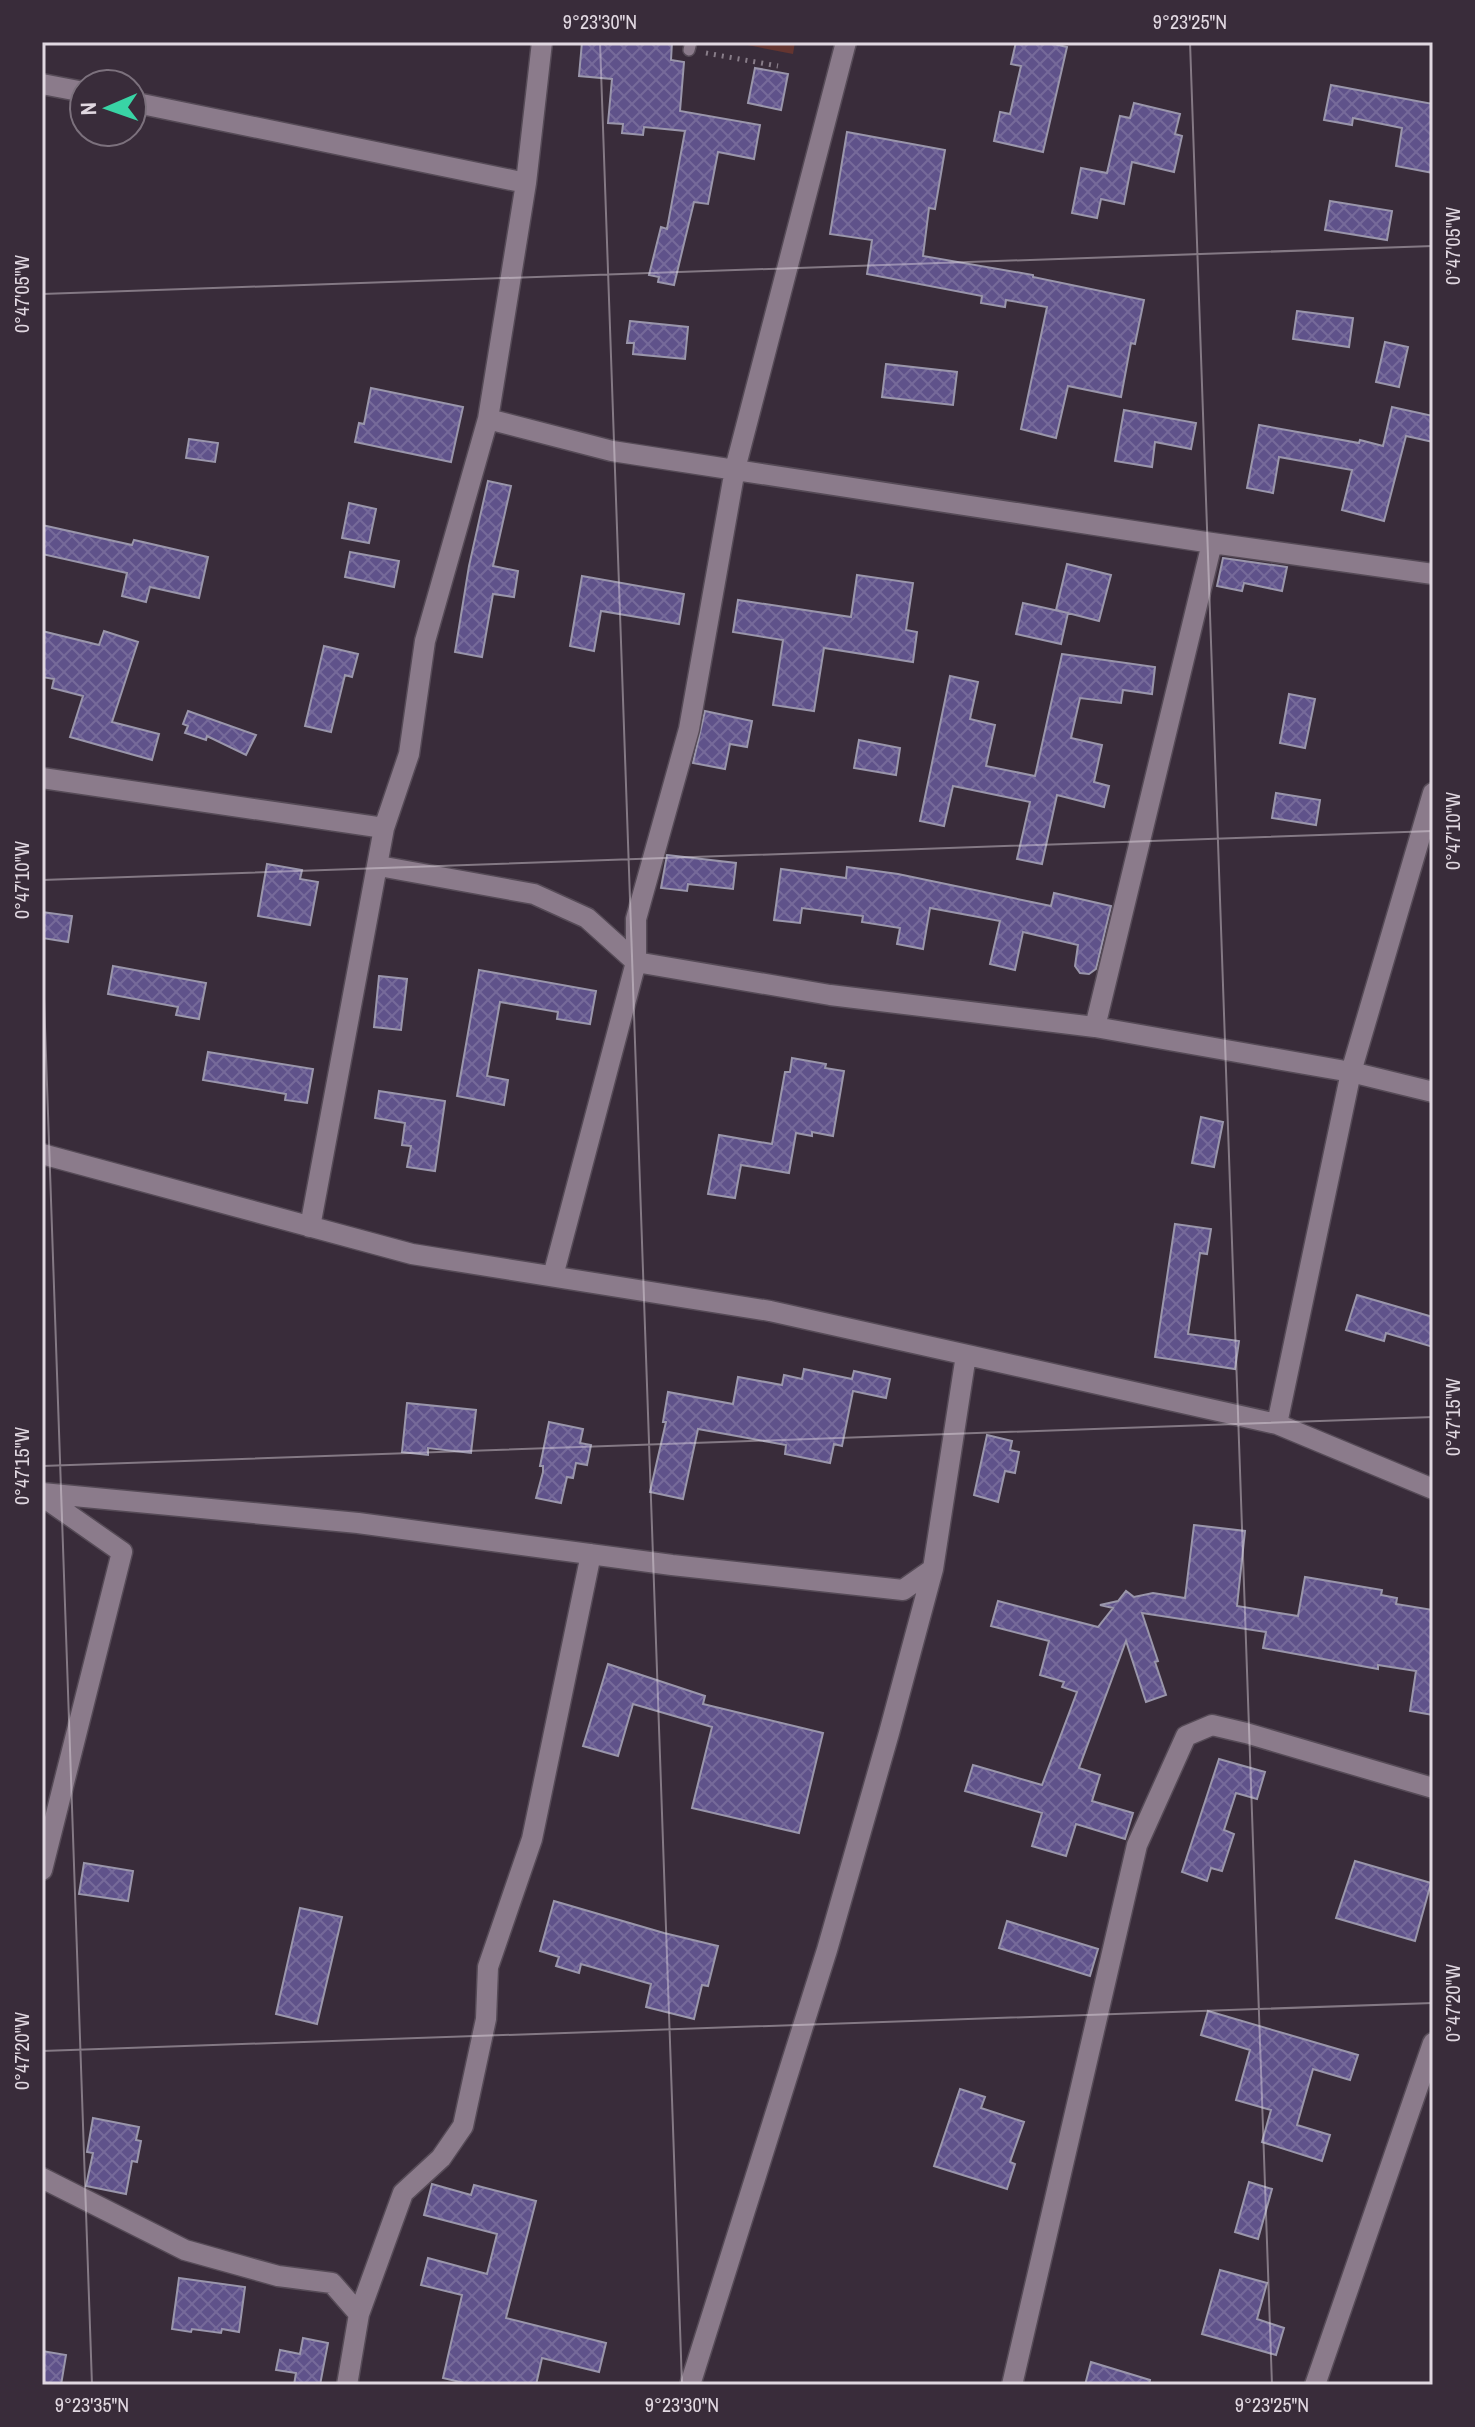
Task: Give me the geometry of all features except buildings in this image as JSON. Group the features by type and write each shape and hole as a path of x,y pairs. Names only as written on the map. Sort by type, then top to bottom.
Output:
{"street":[{"path":"310,1227 384,828 409,754 425,641 488,419 526,183 542,42"},
{"path":"553,1276 636,962 636,919 689,729 735,469 846,42"},
{"path":"42,84 68,89"},
{"path":"148,105 526,183"},
{"path":"488,419 612,451 1433,574"},
{"path":"1095,1027 1212,543"},
{"path":"42,778 384,828"},
{"path":"1277,1424 1351,1072 1433,793"},
{"path":"379,866 534,894 587,918 636,962 830,995 1095,1027 1351,1072 1433,1092"},
{"path":"42,1154 412,1254 770,1311 1277,1424 1433,1489"},
{"path":"690,2385 827,1950 933,1569 966,1355"},
{"path":"42,1495 358,1523 686,1567 903,1590 933,1569"},
{"path":"42,1495 122,1552 42,1870"},
{"path":"347,2385 359,2314 403,2193 441,2158 463,2126 486,2019 488,1967 532,1839 591,1554"},
{"path":"1012,2385 1137,1845 1186,1736 1212,1725 1433,1788"},
{"path":"1315,2385 1433,2043"},
{"path":"42,2178 185,2250 278,2276 332,2283 359,2314"}],"path":[{"path":"690,46 778,66"}],"shaded area":[{"path":"732,42 795,42 793,54"}]}
